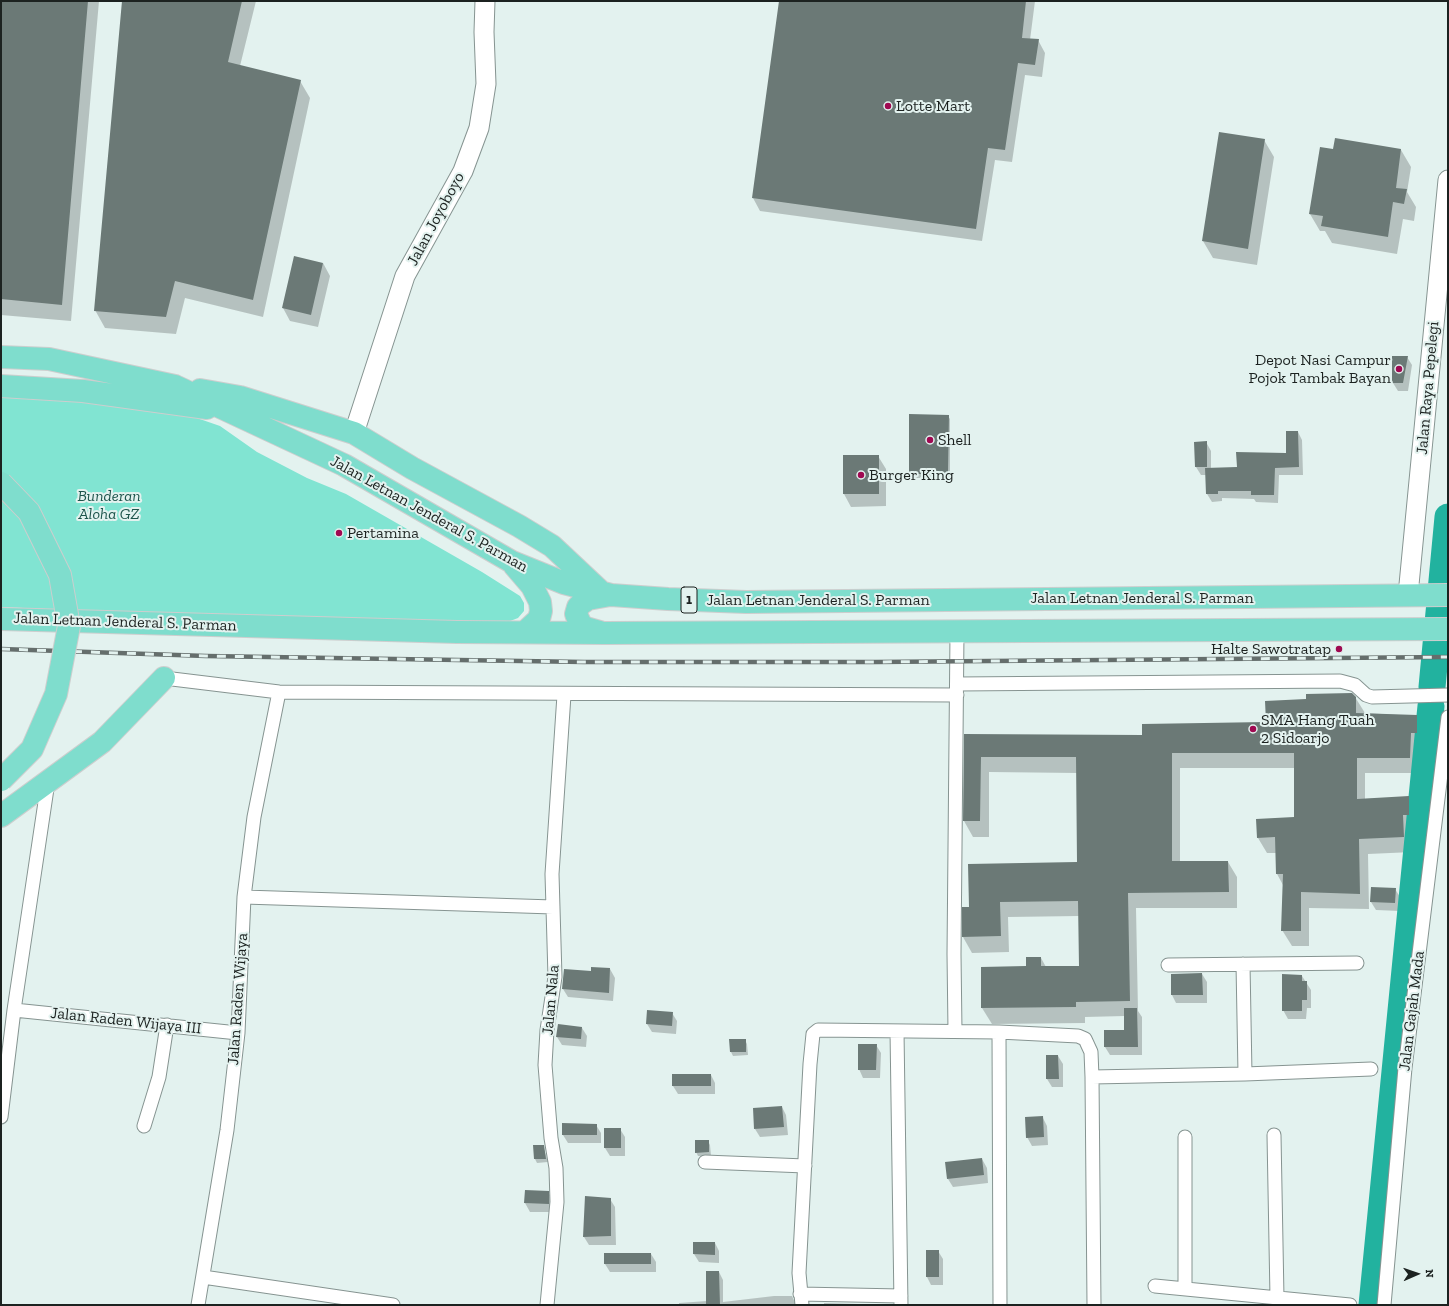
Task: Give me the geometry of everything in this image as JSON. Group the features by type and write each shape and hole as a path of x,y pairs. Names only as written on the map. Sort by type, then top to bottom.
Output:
{"highway":[{"name":"Jalan Letnan Jenderal S. Parman","path":"1,357 49,359 175,386 344,465 512,562 564,583 606,593 668,599 746,602 1439,595"},
{"path":"1,386 83,391 227,411"},
{"path":"175,386 240,397 354,432 412,468 519,526 552,546 606,593"},
{"path":"1,483 28,512 60,575 69,626 56,694 32,750 1,780"},
{"path":"512,562 532,586 540,602 541,611 539,618 525,632"},
{"path":"605,633 586,628 578,621 576,614 578,607 582,603 588,599 606,593"},
{"name":"Jalan Letnan Jenderal S. Parman","path":"1,619 457,632 957,632 1448,629"},
{"path":"1,816 102,742 164,678"}],"street":[{"name":"Jalan Joyoboyo","path":"354,432 405,276 463,171 479,128 486,84 484,32 485,1"},
{"name":"Jalan Raya Pepelegi","path":"1408,596 1448,180"},
{"path":"955,1031 954,949 957,632"},
{"path":"164,678 279,692 564,695 1340,681 1354,685 1366,695 1372,697 1448,695"},
{"name":"Jalan Raden Wijaya","path":"198,1305 227,1130 238,1033 244,897 254,817 279,692"},
{"name":"Jalan Nala","path":"547,1305 557,1202 556,1168 551,1138 545,1065 547,1030 555,977 552,874 564,695"},
{"name":"Jalan Gajah Mada","path":"1384,1305 1405,1068 1448,717"},
{"path":"1,1117 14,1010 48,782"},
{"path":"244,897 553,907"},
{"path":"1168,965 1357,963"},
{"path":"1244,964 1244,1074"},
{"name":"Jalan Raden Wijaya III","path":"14,1010 167,1024 238,1033"},
{"path":"144,1126 159,1077 167,1024"},
{"path":"897,1031 901,1301 801,1300 805,1166 813,1034 818,1030 955,1031 1078,1036 1085,1039 1089,1046 1092,1077 1094,1305"},
{"path":"999,1032 1000,1305"},
{"path":"1092,1077 1244,1074 1371,1069"},
{"path":"1274,1135 1277,1298"},
{"path":"1185,1137 1185,1289"},
{"path":"705,1162 805,1166"},
{"path":"203,1277 393,1305"},
{"path":"1155,1286 1185,1289 1233,1299 1277,1298 1319,1304 1350,1305"}],"green space":[{"name":"Bunderan Aloha GZ","path":"1,392 165,407 220,426 257,452 307,478 346,494 482,572 520,596 524,603 524,611 518,618 505,623 246,618 1,607"}],"building":[{"path":"1,1 88,1 62,305 1,299"},
{"path":"122,1 242,1 228,62 301,80 253,300 175,281 166,317 94,311"},
{"name":"Lotte Mart","path":"779,1 1026,1 1022,38 1039,39 1035,65 1018,63 1005,150 988,148 976,229 752,198"},
{"path":"1219,132 1265,139 1248,249 1202,241"},
{"path":"1335,138 1401,149 1396,188 1407,189 1404,204 1393,202 1388,237 1321,226 1323,216 1309,214 1320,147 1333,149"},
{"path":"294,256 323,263 311,315 282,308"},
{"name":"Depot Nasi Campur Pojok Tambak Bayan","path":"1392,356 1408,356 1403,383 1392,383"},
{"path":"909,414 949,415 948,474 909,474"},
{"path":"1286,431 1298,431 1299,467 1275,468 1274,495 1251,495 1251,491 1218,491 1218,494 1206,494 1205,468 1237,467 1236,452 1286,453"},
{"path":"1207,441 1207,467 1195,467 1194,442"},
{"name":"Burger King","path":"843,455 879,455 879,494 843,494"},
{"path":"1352,693 1356,697 1356,713 1417,715 1417,733 1411,733 1410,758 1357,758 1357,799 1409,796 1409,815 1403,815 1404,837 1359,839 1360,894 1301,892 1301,931 1281,931 1283,874 1276,874 1275,837 1257,838 1256,819 1294,817 1294,753 1172,753 1172,861 1228,861 1229,892 1128,893 1130,1001 1076,1002 1076,1007 981,1008 981,967 1026,966 1026,957 1041,957 1041,966 1079,966 1078,901 1000,902 1001,936 962,937 962,907 969,907 968,864 1077,862 1076,757 981,757 980,821 963,821 964,734 1142,735 1142,724 1266,722 1265,701 1306,699 1306,694"},
{"path":"1371,887 1396,888 1395,903 1370,902"},
{"path":"591,967 610,968 609,993 562,989 564,969 591,971"},
{"path":"1202,973 1203,995 1171,995 1171,974"},
{"path":"1282,974 1302,975 1302,981 1307,981 1307,1000 1302,1000 1302,1011 1282,1011"},
{"path":"1124,1008 1137,1008 1138,1047 1104,1047 1104,1030 1124,1030"},
{"path":"647,1010 673,1012 672,1026 646,1024"},
{"path":"558,1024 582,1027 581,1039 556,1037"},
{"path":"729,1039 746,1039 746,1052 730,1052"},
{"path":"858,1044 877,1044 876,1070 858,1070"},
{"path":"1046,1055 1058,1055 1059,1079 1046,1079"},
{"path":"672,1074 711,1074 711,1086 672,1086"},
{"path":"782,1106 784,1127 754,1129 753,1108"},
{"path":"1043,1116 1044,1137 1026,1138 1025,1117"},
{"path":"562,1123 597,1124 597,1135 562,1135"},
{"path":"604,1128 621,1128 621,1148 604,1148"},
{"path":"695,1140 709,1140 709,1152 695,1153"},
{"path":"533,1145 544,1145 546,1159 534,1159"},
{"path":"982,1158 984,1175 947,1179 945,1162"},
{"path":"525,1190 549,1191 549,1204 524,1203"},
{"path":"585,1196 611,1198 611,1236 583,1237"},
{"path":"693,1242 715,1242 715,1255 693,1254"},
{"path":"926,1250 939,1250 939,1277 926,1277"},
{"path":"604,1253 651,1253 651,1264 604,1264"},
{"path":"706,1271 719,1271 720,1305 706,1305"}],"waterway":[{"path":"1432,687 1448,517"},
{"path":"1372,1305 1431,706"}],"railway":[{"path":"1,649 206,656 584,662 876,662 1448,657"}],"place":[{"name":"Lotte Mart","path":"888,106"},
{"name":"Depot Nasi Campur Pojok Tambak Bayan","path":"1399,369"},
{"name":"Shell","path":"930,440"},
{"name":"Burger King","path":"861,475"},
{"name":"Pertamina","path":"339,533"},
{"name":"Halte Sawotratap","path":"1339,649"},
{"name":"SMA Hang Tuah 2 Sidoarjo","path":"1253,729"}]}
